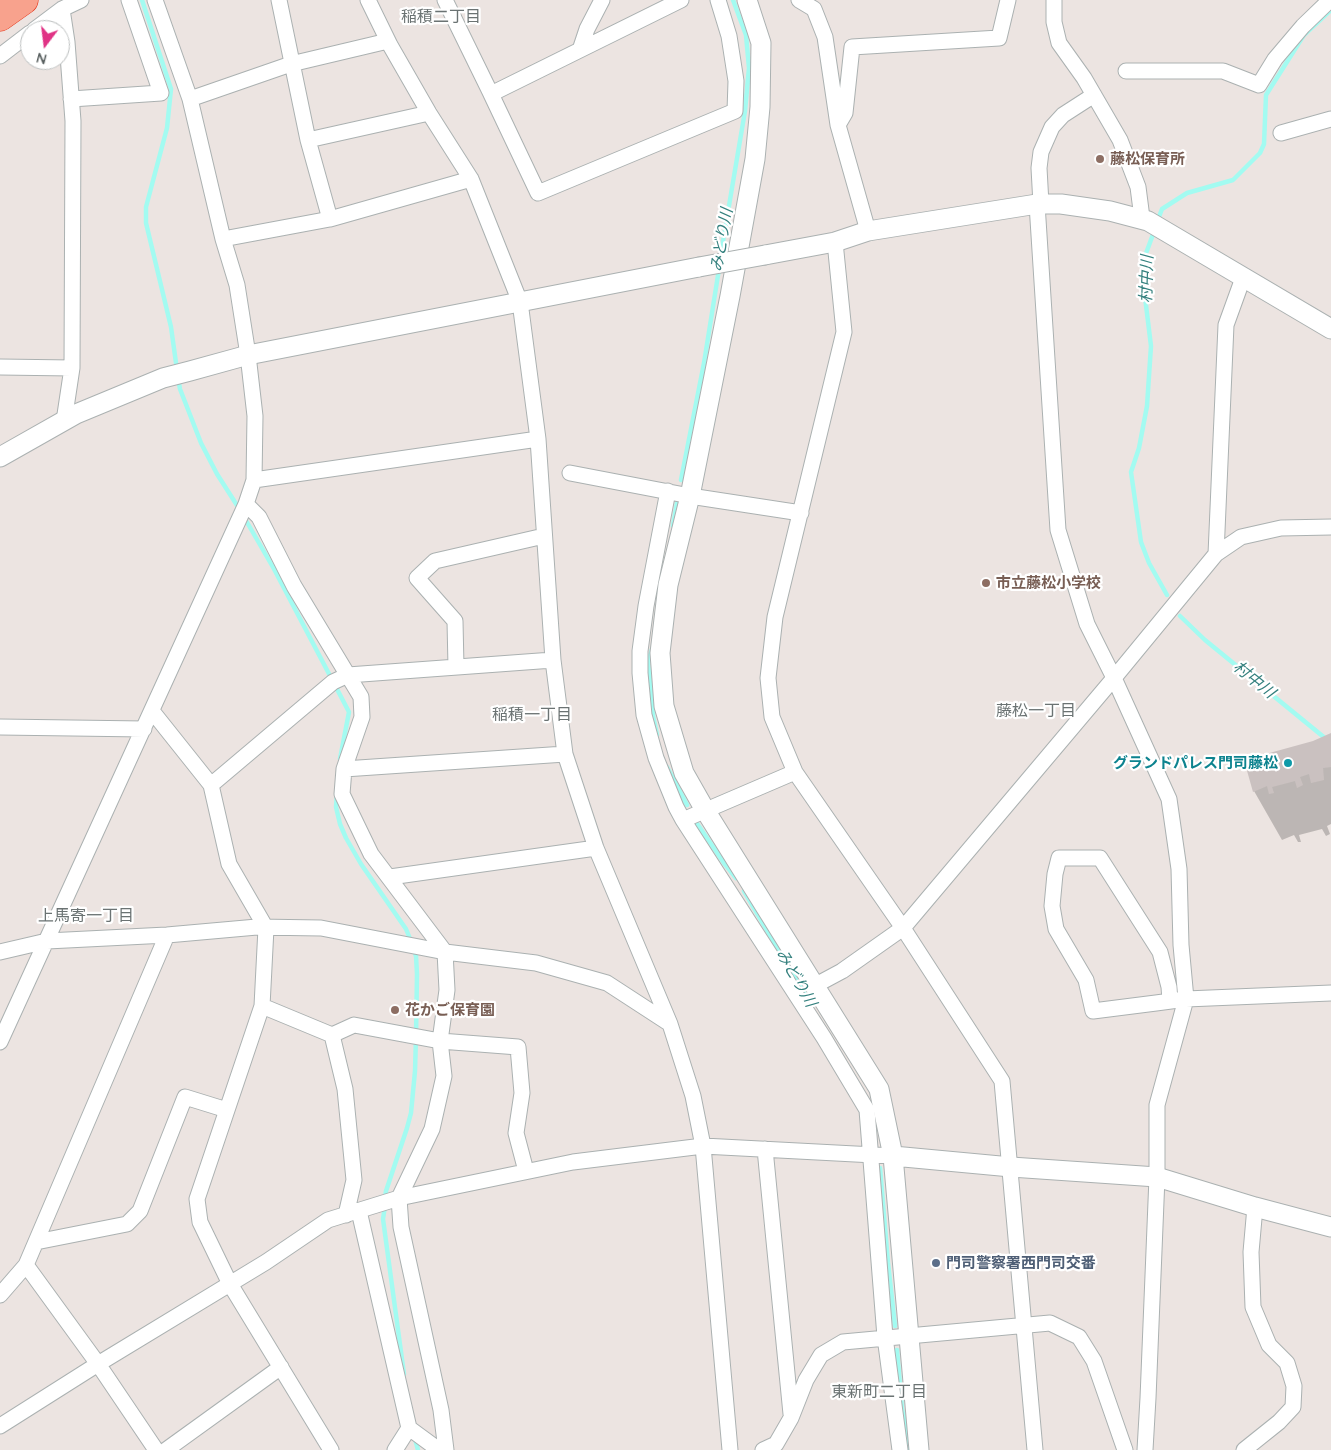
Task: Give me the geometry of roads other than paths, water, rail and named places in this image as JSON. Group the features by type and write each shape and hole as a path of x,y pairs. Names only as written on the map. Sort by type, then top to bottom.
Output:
{"highway":[{"path":"0,17 24,0"}],"street":[{"path":"47,20 62,9 81,0"},
{"path":"71,99 161,93 129,0"},
{"path":"0,1042 246,504 254,480 255,416 237,285 223,239 190,99 155,0"},
{"path":"279,0 308,140 330,219"},
{"path":"368,0 388,41 429,113 471,179 520,302 538,439 553,660 565,754 596,848 670,1024 693,1096 704,1146 730,1450"},
{"path":"580,50 587,29 602,0"},
{"path":"491,94 681,0"},
{"path":"450,3 538,193 735,111 736,81 729,36 718,0"},
{"path":"747,0 761,43 760,107 755,159 732,287 690,496 668,585 660,653 664,706 684,773 705,810 879,1089 893,1156 919,1450"},
{"path":"799,0 814,9 825,37 838,125 868,232"},
{"path":"838,125 845,113 852,47 998,38 1008,0"},
{"path":"1054,0 1054,22 1059,43 1084,78 1120,140 1138,186 1145,220"},
{"path":"1126,70 1223,71 1259,85 1275,59 1303,26 1330,0"},
{"path":"62,9 67,42 73,121 72,368 64,421"},
{"path":"0,56 20,41"},
{"path":"190,99 292,64 388,41"},
{"path":"1094,95 1063,116 1052,127 1041,152 1039,204 1058,530 1087,624 1114,678 1169,799 1179,869 1181,944 1186,999 1157,1105 1158,1177 1145,1450"},
{"path":"308,140 429,113"},
{"path":"1281,133 1331,118"},
{"path":"223,239 330,219 471,179"},
{"path":"0,457 76,414 164,378 248,355 835,242 868,232 1039,204 1061,204 1110,211 1145,220 1331,329"},
{"path":"835,242 844,332 775,617 768,678 772,717 795,772 902,928 1002,1081 1011,1167 1023,1326 1036,1450"},
{"path":"1216,554 1226,325 1243,278"},
{"path":"0,367 72,368"},
{"path":"254,480 538,439"},
{"path":"570,473 690,496 800,513"},
{"path":"668,491 646,606 640,651 644,715 656,758 683,820 824,1038 867,1110 885,1338 900,1450"},
{"path":"246,504 258,517 294,586 361,697 362,717 344,769 342,794 371,854 445,952 447,990 440,1041 444,1076 432,1129 399,1198 402,1227 441,1410 446,1450"},
{"path":"814,986 842,971 902,928 1114,678 1216,554 1241,537 1281,528 1331,527"},
{"path":"456,667 455,621 417,578 435,561 544,536"},
{"path":"211,785 333,682 348,675 553,660"},
{"path":"152,710 211,785 229,864 266,928 262,1006 197,1199 200,1222 230,1284 331,1450"},
{"path":"0,727 144,729"},
{"path":"344,769 565,754"},
{"path":"683,820 795,772"},
{"path":"390,877 596,848"},
{"path":"1170,1001 1169,987 1160,952 1100,858 1059,858 1055,874 1052,906 1056,929 1086,980 1093,1011 1186,999 1331,993"},
{"path":"0,952 47,941 266,928 321,928 445,952 536,964 608,983 670,1024"},
{"path":"0,1295 26,1265 167,935"},
{"path":"262,1006 332,1035 354,1025 440,1041 518,1047 522,1093 516,1133 526,1171"},
{"path":"332,1035 345,1089 354,1180 353,1213 409,1428 439,1450"},
{"path":"36,1242 127,1224 140,1211 185,1097 227,1110"},
{"path":"0,1426 266,1262 328,1220 399,1198 572,1162 704,1146 871,1154 1011,1167 1158,1177 1255,1208 1331,1227"},
{"path":"766,1149 791,1418"},
{"path":"1244,1450 1279,1422 1293,1407 1294,1386 1287,1363 1269,1345 1253,1307 1251,1252 1255,1208"},
{"path":"26,1265 98,1364 156,1450"},
{"path":"763,1450 776,1444 791,1418 806,1380 820,1355 843,1342 1050,1323 1079,1337 1094,1361 1125,1450"},
{"path":"166,1450 281,1367"},
{"path":"395,1450 409,1428"}],"waterway":[{"path":"142,0 171,89 167,128 146,207 146,223 171,327 177,370"},
{"name":"みどり川","path":"720,259 745,111 749,68 746,35 733,0"},
{"name":"村中川","path":"1157,222 1162,209 1187,193 1233,180 1260,153 1264,144 1266,95 1304,35 1331,10"},
{"name":"村中川","path":"1155,229 1145,256 1144,289 1151,346 1147,406 1139,448 1131,472 1141,542 1149,563 1167,595"},
{"name":"みどり川","path":"681,480 704,363 719,269"},
{"path":"178,378 180,389 201,443 217,474 240,510"},
{"name":"みどり川","path":"673,526 677,503"},
{"path":"244,517 274,569 349,712 340,759"},
{"name":"村中川","path":"1180,616 1205,640 1331,743"},
{"name":"みどり川","path":"652,649 648,663 653,716 657,735"},
{"name":"みどり川","path":"667,767 687,805"},
{"path":"337,794 336,807 346,838 361,864 406,929 411,941"},
{"name":"みどり川","path":"696,822 736,878"},
{"name":"みどり川","path":"744,891 811,1005"},
{"path":"385,1198 411,1113 415,1071 417,974 416,956 413,948"},
{"name":"みどり川","path":"880,1168 895,1326"},
{"path":"385,1206 383,1219 404,1374"},
{"name":"みどり川","path":"897,1350 902,1409 910,1450"},
{"path":"415,1439 418,1450"}],"place":[{"name":"藤松保育所","path":"1100,159"},
{"name":"市立藤松小学校","path":"986,583"},
{"name":"グランドパレス門司藤松","path":"1288,763"},
{"name":"花かご保育園","path":"395,1010"},
{"name":"門司警察署西門司交番","path":"936,1263"}],"district":[{"name":"稲積二丁目","path":"441,17"},
{"name":"藤松一丁目","path":"1036,711"},
{"name":"稲積一丁目","path":"532,715"},
{"name":"上馬寄一丁目","path":"86,916"},
{"name":"東新町二丁目","path":"879,1392"}]}
